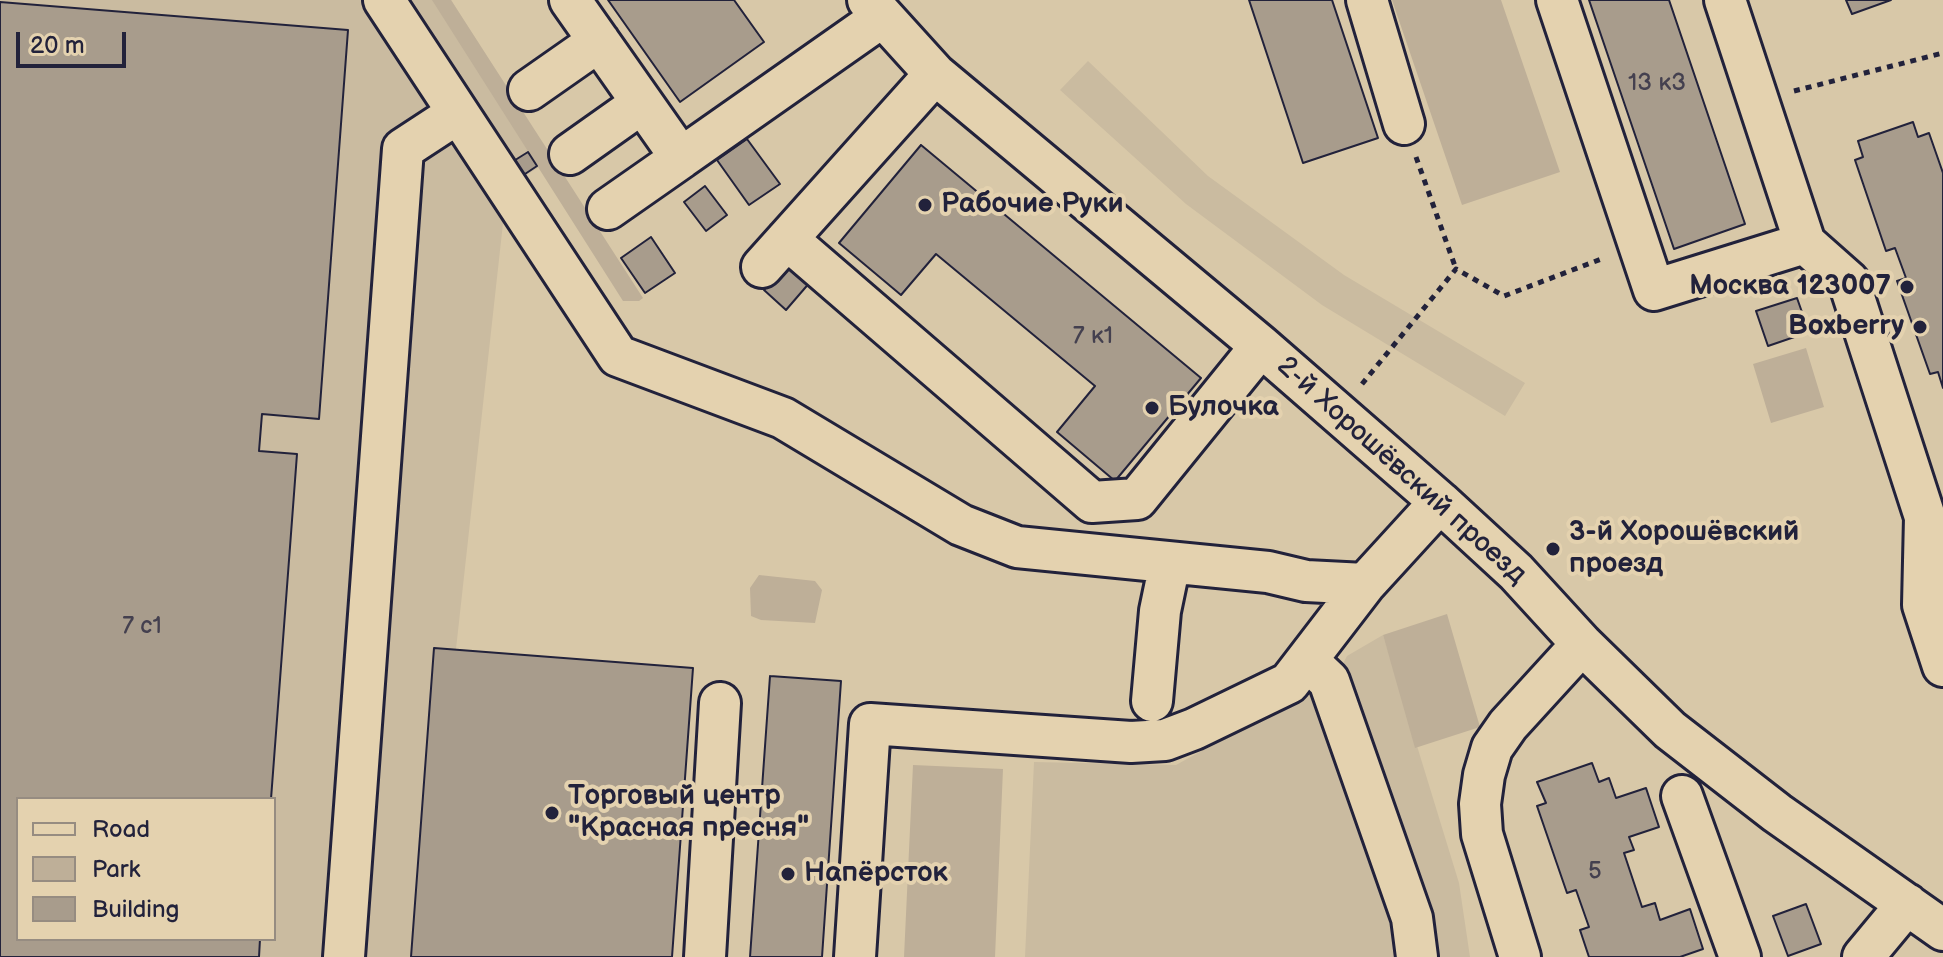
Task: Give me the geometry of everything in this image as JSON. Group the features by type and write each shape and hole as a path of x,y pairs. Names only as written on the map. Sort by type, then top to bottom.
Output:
{"street":[{"path":"384,0 618,356 783,418 961,525 1017,547 1268,572 1306,581 1365,584"},
{"path":"570,0 681,158"},
{"path":"1367,0 1404,124"},
{"path":"1557,0 1654,290 1805,243"},
{"path":"1725,0 1805,243 1849,282 1868,340 1925,517 1923,605 1943,666"},
{"path":"608,209 681,158 875,8"},
{"name":"2-й Хорошёвский проезд","path":"875,8 935,74 1339,412 1440,502 1516,572 1582,644 1670,730 1723,772 1943,930"},
{"path":"529,90 599,41"},
{"path":"935,74 775,253 1092,502 1137,499 1261,346"},
{"path":"570,154 642,103"},
{"path":"344,957 403,149 458,113"},
{"path":"855,957 870,724 1131,742 1165,740 1289,683 1309,662 1365,584 1440,502"},
{"path":"1152,701 1160,611 1170,563"},
{"path":"1520,957 1482,834 1480,804 1484,775 1492,748 1508,725 1582,644"},
{"path":"1309,662 1329,681 1412,918 1417,957"},
{"path":"705,957 720,703"},
{"path":"1682,796 1740,957"},
{"path":"1863,957 1907,904"}],"path":[{"path":"1758,101 1943,53"},
{"path":"1404,124 1456,269 1504,296 1638,245"},
{"path":"1339,412 1456,269"}],"shaded area":[{"path":"0,0 451,0 552,159 507,187 456,649 693,668 672,957 0,957"},
{"path":"1088,61 1208,176 1344,275 1525,383 1505,416 1322,305 1186,204 1060,90"},
{"path":"1383,635 1459,883 1470,957 1025,957 1034,762 1176,765 1336,677 1347,656"}],"green space":[{"path":"432,0 451,0 643,298 639,301 623,301"},
{"path":"1392,0 1501,0 1560,172 1462,205"},
{"path":"1806,348 1824,407 1771,423 1753,364"},
{"path":"759,575 815,581 822,590 815,623 761,620 751,616 750,588"},
{"path":"1447,614 1480,727 1415,748 1383,635"},
{"path":"913,765 1003,769 995,957 904,957"}],"building":[{"path":"608,0 734,0 764,42 680,102"},
{"path":"1249,0 1332,0 1378,138 1303,163"},
{"path":"1589,0 1669,0 1745,224 1674,249"},
{"path":"1846,0 1891,0 1852,14"},
{"path":"0,2 348,30 319,419 262,414 259,451 297,454 271,797 16,797 16,941 260,941 259,957 0,957"},
{"path":"1913,122 1918,137 1929,133 1943,173 1943,388 1938,372 1930,374 1897,281 1906,278 1895,248 1886,251 1855,160 1863,157 1858,141"},
{"path":"747,139 780,184 749,205 717,160"},
{"path":"921,145 1201,378 1115,481 1057,432 1095,386 936,254 901,295 839,243"},
{"path":"528,152 537,166 522,176 512,162"},
{"path":"705,186 727,215 706,231 684,202"},
{"path":"651,237 675,273 645,293 621,258"},
{"path":"788,262 811,281 786,310 764,290"},
{"path":"1797,298 1809,332 1768,346 1756,311"},
{"name":"Торговый центр \"Красная пресня\"","path":"434,648 693,668 672,957 411,957"},
{"path":"770,676 841,681 822,957 750,957"},
{"path":"1592,763 1599,782 1609,778 1616,798 1646,788 1659,827 1629,837 1634,850 1624,853 1642,907 1655,903 1660,920 1690,909 1703,949 1680,957 1589,957 1580,930 1589,927 1576,890 1567,893 1537,806 1546,803 1537,782"},
{"path":"1806,904 1821,944 1788,956 1773,916"}],"place":[{"name":"Рабочие Руки","path":"925,205"},
{"name":"Москва 123007","path":"1907,287"},
{"name":"Boxberry","path":"1920,327"},
{"name":"Булочка","path":"1152,408"},
{"name":"3-й Хорошёвский проезд","path":"1553,549"},
{"name":"Торговый центр \"Красная пресня\"","path":"552,813"},
{"name":"Напёрсток","path":"788,874"}]}
